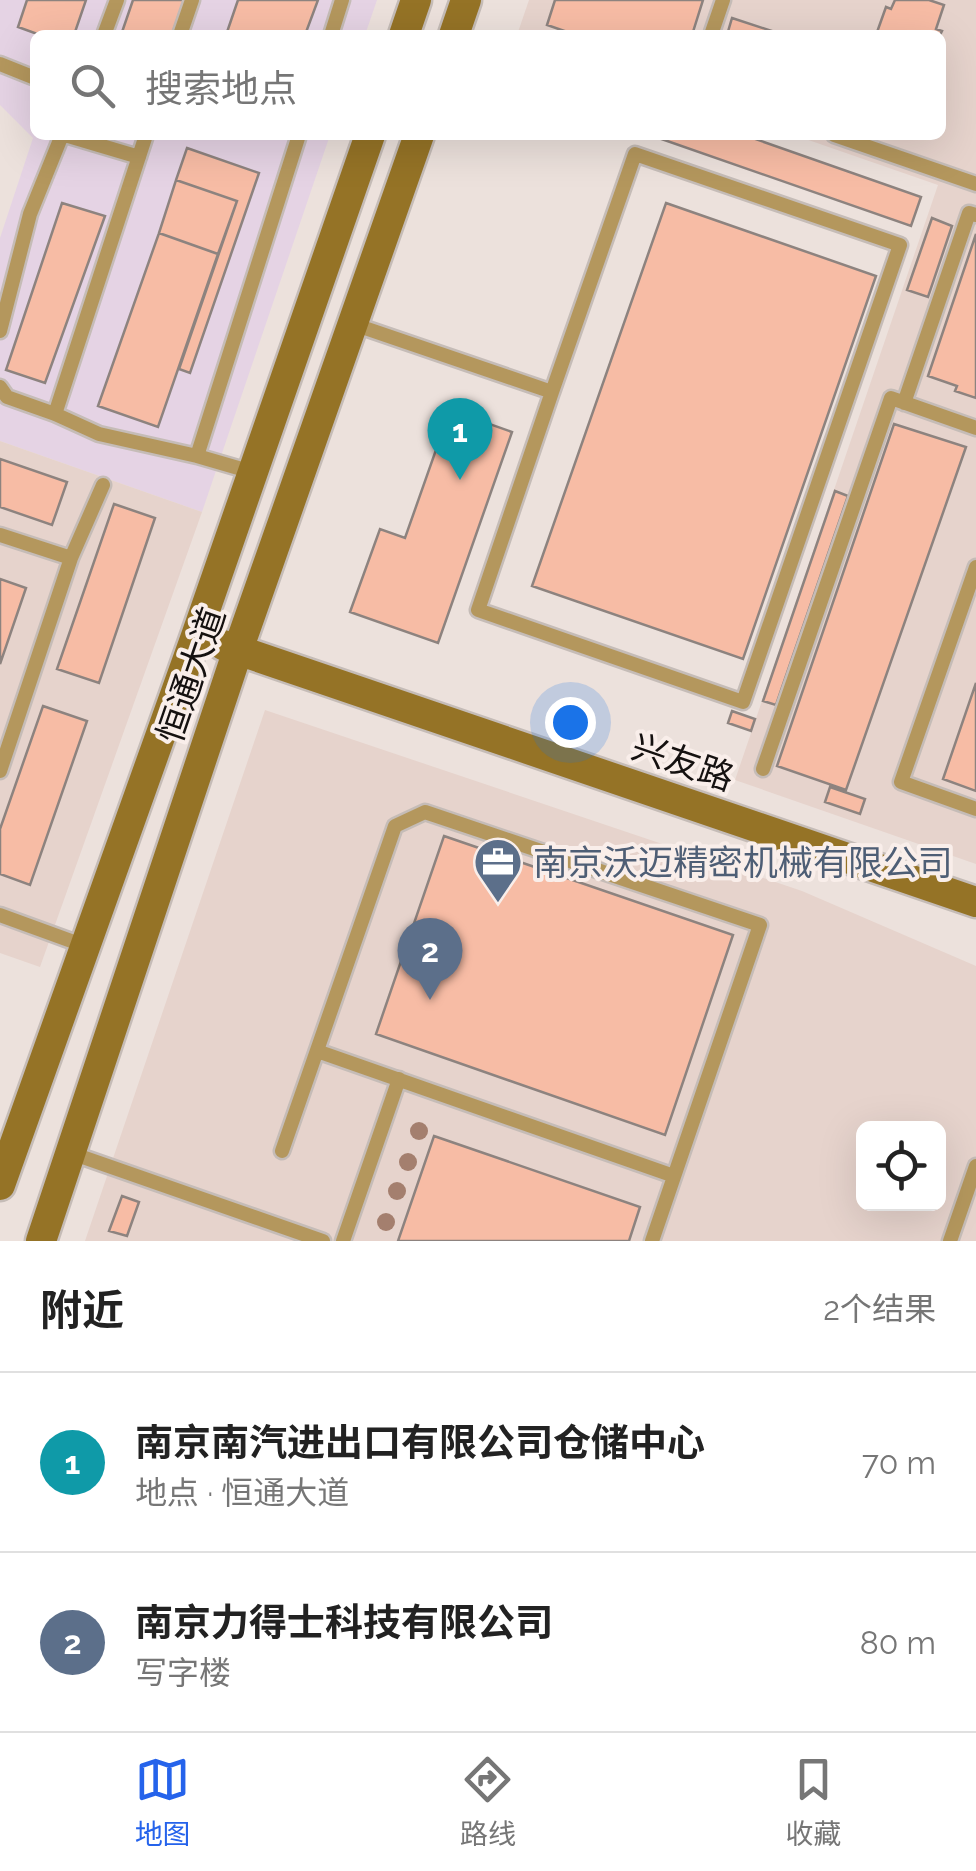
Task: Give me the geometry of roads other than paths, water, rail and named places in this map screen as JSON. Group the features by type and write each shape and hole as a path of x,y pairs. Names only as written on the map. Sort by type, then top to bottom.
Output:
{"main road":[{"path":"406,30 416,0"},
{"path":"456,30 466,0"},
{"name":"恒通大道","path":"0,1185 368,140"},
{"name":"恒通大道","path":"41,1241 238,650 417,140"},
{"name":"兴友路","path":"196,636 976,902"}],"lane":[{"path":"106,30 116,0"},
{"path":"182,30 192,0"},
{"path":"333,30 342,0"},
{"path":"713,30 723,0"},
{"path":"0,64 30,76"},
{"path":"0,331 30,214 62,140"},
{"path":"81,140 139,157"},
{"path":"55,414 144,140"},
{"path":"197,456 297,140"},
{"path":"848,140 976,184"},
{"path":"634,154 900,245 743,702 478,610 552,392 634,154"},
{"path":"904,403 969,212 976,215"},
{"path":"353,324 552,392"},
{"path":"0,387 7,398 99,434 253,472"},
{"path":"763,769 891,398 976,428"},
{"path":"0,771 71,558 103,484"},
{"path":"0,535 71,558"},
{"path":"976,566 969,606 900,782 976,809"},
{"path":"282,1151 395,826 425,812 760,925 652,1241"},
{"path":"0,915 86,946"},
{"path":"317,1050 674,1176"},
{"path":"343,1241 398,1079"},
{"path":"70,1152 323,1241"},
{"path":"950,1241 976,1166"}],"place":[{"name":"南京南汽进出口有限公司仓储中心","path":"460,480"},
{"name":"南京沃迈精密机械有限公司","path":"498,904"},
{"name":"南京力得士科技有限公司","path":"430,1000"}]}
